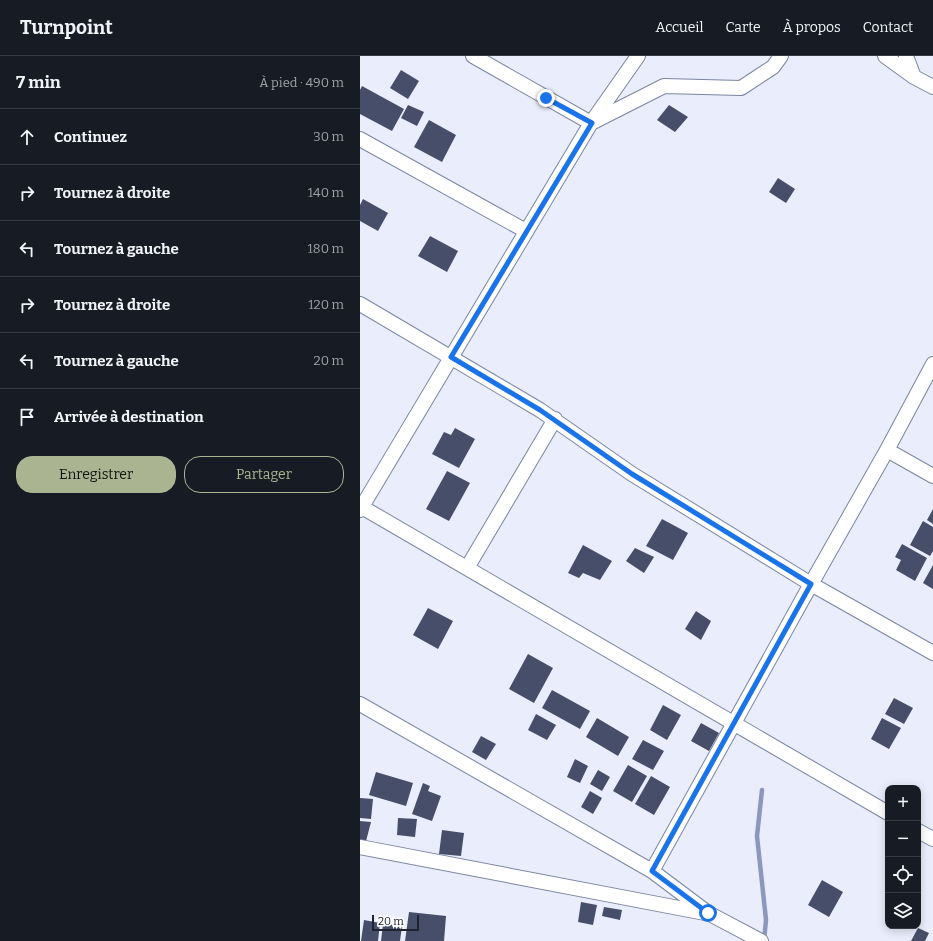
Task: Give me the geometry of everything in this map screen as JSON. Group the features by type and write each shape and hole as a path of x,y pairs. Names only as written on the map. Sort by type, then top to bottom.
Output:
{"street":[{"path":"473,56 592,123"},
{"path":"638,56 592,123 361,508 885,811"},
{"path":"592,123 664,86 741,88 773,67 781,56"},
{"path":"885,56 914,77 933,88"},
{"path":"906,56 914,77"},
{"path":"360,139 526,231"},
{"path":"360,304 554,419 632,474 811,584 933,653"},
{"path":"652,871 733,723 887,450 933,364"},
{"path":"467,568 554,419"},
{"path":"887,450 933,476"},
{"path":"360,704 652,871 708,913 761,941"},
{"path":"921,833 933,839"},
{"path":"360,847 708,913"}],"building":[{"path":"401,70 419,81 408,99 390,88"},
{"path":"362,86 404,109 392,131 360,114 360,90"},
{"path":"408,105 424,112 417,126 401,118"},
{"path":"669,105 688,117 675,132 657,120"},
{"path":"429,120 456,135 442,162 414,147"},
{"path":"778,178 795,189 786,203 769,192"},
{"path":"363,199 388,213 378,231 360,221 360,205"},
{"path":"430,236 458,251 447,272 418,256"},
{"path":"455,428 475,439 459,468 432,454 444,432 451,435"},
{"path":"447,471 470,483 449,521 426,509"},
{"path":"933,509 933,524 927,520"},
{"path":"662,519 688,533 673,560 646,546"},
{"path":"923,521 933,527 933,551 930,556 910,545"},
{"path":"902,544 927,558 915,581 896,570 901,560 895,557"},
{"path":"583,545 612,561 600,580 583,573 579,578 568,573"},
{"path":"635,548 654,557 644,573 626,561"},
{"path":"933,565 933,589 923,583"},
{"path":"428,608 453,621 438,649 413,635"},
{"path":"696,611 711,621 701,640 685,629"},
{"path":"528,654 553,668 534,703 509,689"},
{"path":"552,690 590,711 580,729 542,708"},
{"path":"894,698 913,708 904,724 885,714"},
{"path":"663,705 681,715 667,740 650,730"},
{"path":"536,714 556,725 547,740 528,730"},
{"path":"597,718 629,737 618,756 586,737"},
{"path":"882,718 901,728 889,749 871,739"},
{"path":"701,723 719,733 709,751 691,741"},
{"path":"481,736 496,744 486,760 472,752"},
{"path":"643,740 664,751 653,770 632,759"},
{"path":"575,759 588,766 580,783 567,777"},
{"path":"628,765 647,776 632,802 613,791"},
{"path":"598,770 610,777 602,791 590,784"},
{"path":"376,772 413,783 406,806 369,795"},
{"path":"651,776 670,787 654,815 635,804"},
{"path":"423,783 430,786 428,791 441,796 432,821 412,814"},
{"path":"590,791 602,798 593,814 581,807"},
{"path":"360,798 373,799 371,819 360,818"},
{"path":"398,818 417,819 415,837 397,835"},
{"path":"360,821 371,822 365,845 360,845"},
{"path":"442,830 464,833 461,856 439,854"},
{"path":"822,880 843,892 829,917 808,905"},
{"path":"581,902 597,905 593,925 578,922"},
{"path":"604,907 622,910 620,920 602,916"},
{"path":"409,912 446,916 444,941 405,941"},
{"path":"364,920 380,923 378,941 361,941"},
{"path":"383,924 402,926 400,941 381,941"},
{"path":"917,929 929,933 925,941 911,941"}],"waterway":[{"path":"762,790 757,836 766,920 764,941"}],"route":[{"path":"546,98 592,123 451,357 540,410 632,474 811,584 652,871 708,913"}]}
